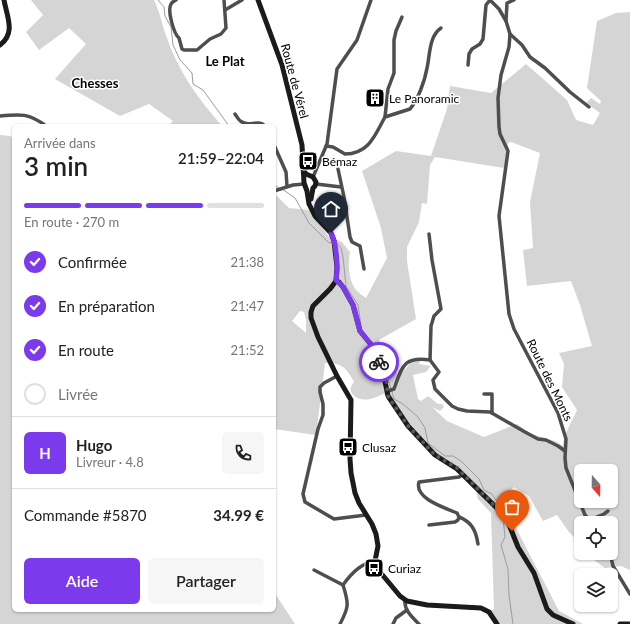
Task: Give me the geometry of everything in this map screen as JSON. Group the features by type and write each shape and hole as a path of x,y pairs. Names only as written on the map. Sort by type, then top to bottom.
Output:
{"street":[{"path":"0,45 8,37 10,31 4,0"},
{"path":"176,0 171,3 170,8 172,23 176,36 179,38 182,49 184,50 197,50 210,39 222,34 226,28 224,0"},
{"path":"225,10 242,0"},
{"name":"Route de Vérel","path":"258,0 282,65 302,145 302,174 311,208 315,216 333,237 337,275 335,283"},
{"path":"305,184 311,177 326,146 337,69 356,40 370,0"},
{"path":"468,65 469,54 472,49 480,44 483,39 486,5 490,0 499,9 506,21 510,34 522,44 530,57 545,68 570,92 589,107"},
{"path":"506,21 507,3 514,0"},
{"path":"326,146 333,147 345,154 366,148 370,144 385,117 388,89 394,73 394,40 402,17"},
{"path":"385,117 407,110 413,106 426,76 433,38 437,30 441,28"},
{"name":"Route des Monts","path":"510,34 509,47 501,75 498,98 500,134 508,151 499,216 509,314 514,329 558,413 566,439 566,468 586,516"},
{"path":"0,116 18,114 27,115 43,124"},
{"path":"235,114 241,122 262,124"},
{"path":"276,150 286,172 287,186"},
{"path":"303,169 306,174 316,180 311,195 311,208"},
{"path":"338,169 344,197 350,240 354,244 360,246 364,269"},
{"path":"276,190 287,186 305,184 341,188"},
{"path":"429,234 440,309 434,316 431,326 430,360 439,372 433,380 435,389 452,406 458,409 492,413 538,439 546,440 565,451"},
{"path":"391,390 370,343 360,331 355,310 345,291 335,283 312,308 311,315 318,337 337,376 352,400 350,466 359,502 376,534 378,546 375,560 377,569 405,600 427,605 481,608 489,612 497,624"},
{"path":"430,360 411,359 406,363 388,396 408,426 428,448 442,460 457,468 504,515 518,547 534,573 547,609 553,615 573,624"},
{"path":"337,376 320,387 323,404 322,414 303,494 305,502 334,519 366,515"},
{"path":"484,394 492,394 492,413"},
{"path":"462,474 458,477 421,481 418,484 419,489 425,498 457,513 459,517 467,520 474,529 478,544"},
{"path":"601,516 608,511"},
{"path":"429,525 455,522 459,517"},
{"path":"343,585 358,568 375,560"},
{"path":"612,560 613,566 630,594"},
{"path":"314,570 343,585 348,608 340,624"},
{"path":"405,600 407,610 419,624"},
{"path":"392,624 396,618 407,610"},
{"path":"620,624 630,624"}],"shaded area":[{"path":"31,0 154,0 177,62 190,85 220,124 170,124 173,121 149,104 120,116 55,79 86,44 69,28 39,50 26,32 43,15"},
{"path":"630,12 630,570 621,566 605,568 594,560 618,560 618,516 574,516 574,537 557,515 543,521 529,496 514,487 501,499 559,611 583,624 497,624 490,611 494,609 491,513 478,499 474,484 433,451 412,428 392,398 383,394 366,400 357,398 352,393 351,386 354,382 346,369 340,365 325,363 316,435 276,429 276,195 289,208 309,210 329,237 342,242 350,252 349,267 353,286 366,298 387,258 381,228 362,171 396,151 431,156 447,109 450,86 491,93 526,64 567,100 576,120 593,125 600,113 586,103 591,98 600,104 601,101 587,88 597,21 616,13","holes":["511,142 540,153 530,202 533,248 523,250 527,286 571,281 592,346 559,353 564,364 562,387 577,410 564,437 563,446 555,441 531,434 517,424 484,437 447,421 432,407 440,411 444,407 442,404 438,404 428,396 421,401 418,399 413,375 426,372 431,366 419,364 420,361 412,361 401,374 397,374 379,340 416,319 407,261 407,247 419,222 422,203 427,204 430,165 435,157 504,168 508,143","300,311 304,312 306,320 306,333 292,321"]},
{"path":"0,135 12,138 12,612 276,612 276,595 295,624 0,624"}],"waterway":[{"path":"158,0 164,7 165,16 171,27 173,45 180,60 192,73 193,84 203,90 228,124"},
{"path":"282,189 295,198 309,223 329,243 333,242"},
{"path":"336,242 341,248 346,286 358,305 361,325"},
{"path":"385,369 391,389"},
{"path":"392,392 394,399 403,404 418,417 425,428 428,443 445,456 453,456 461,461 479,479 484,490 492,494 504,512"},
{"path":"503,517 505,537 501,545 508,569 509,595 513,624"}],"way so far":[{"path":"379,362 386,379 388,396 408,426 435,455 457,468 506,517 512,531"}],"place":[{"name":"Le Panoramic","path":"375,98"},
{"name":"Bémaz","path":"308,161"},
{"name":"Clusaz","path":"348,447"},
{"name":"Curiaz","path":"374,568"}],"district":[{"name":"Le Plat","path":"225,61"},
{"name":"Chesses","path":"95,83"}],"route":[{"path":"331,233 335,244 337,267 336,280 343,287 353,305 360,331 373,347 379,362"}]}
